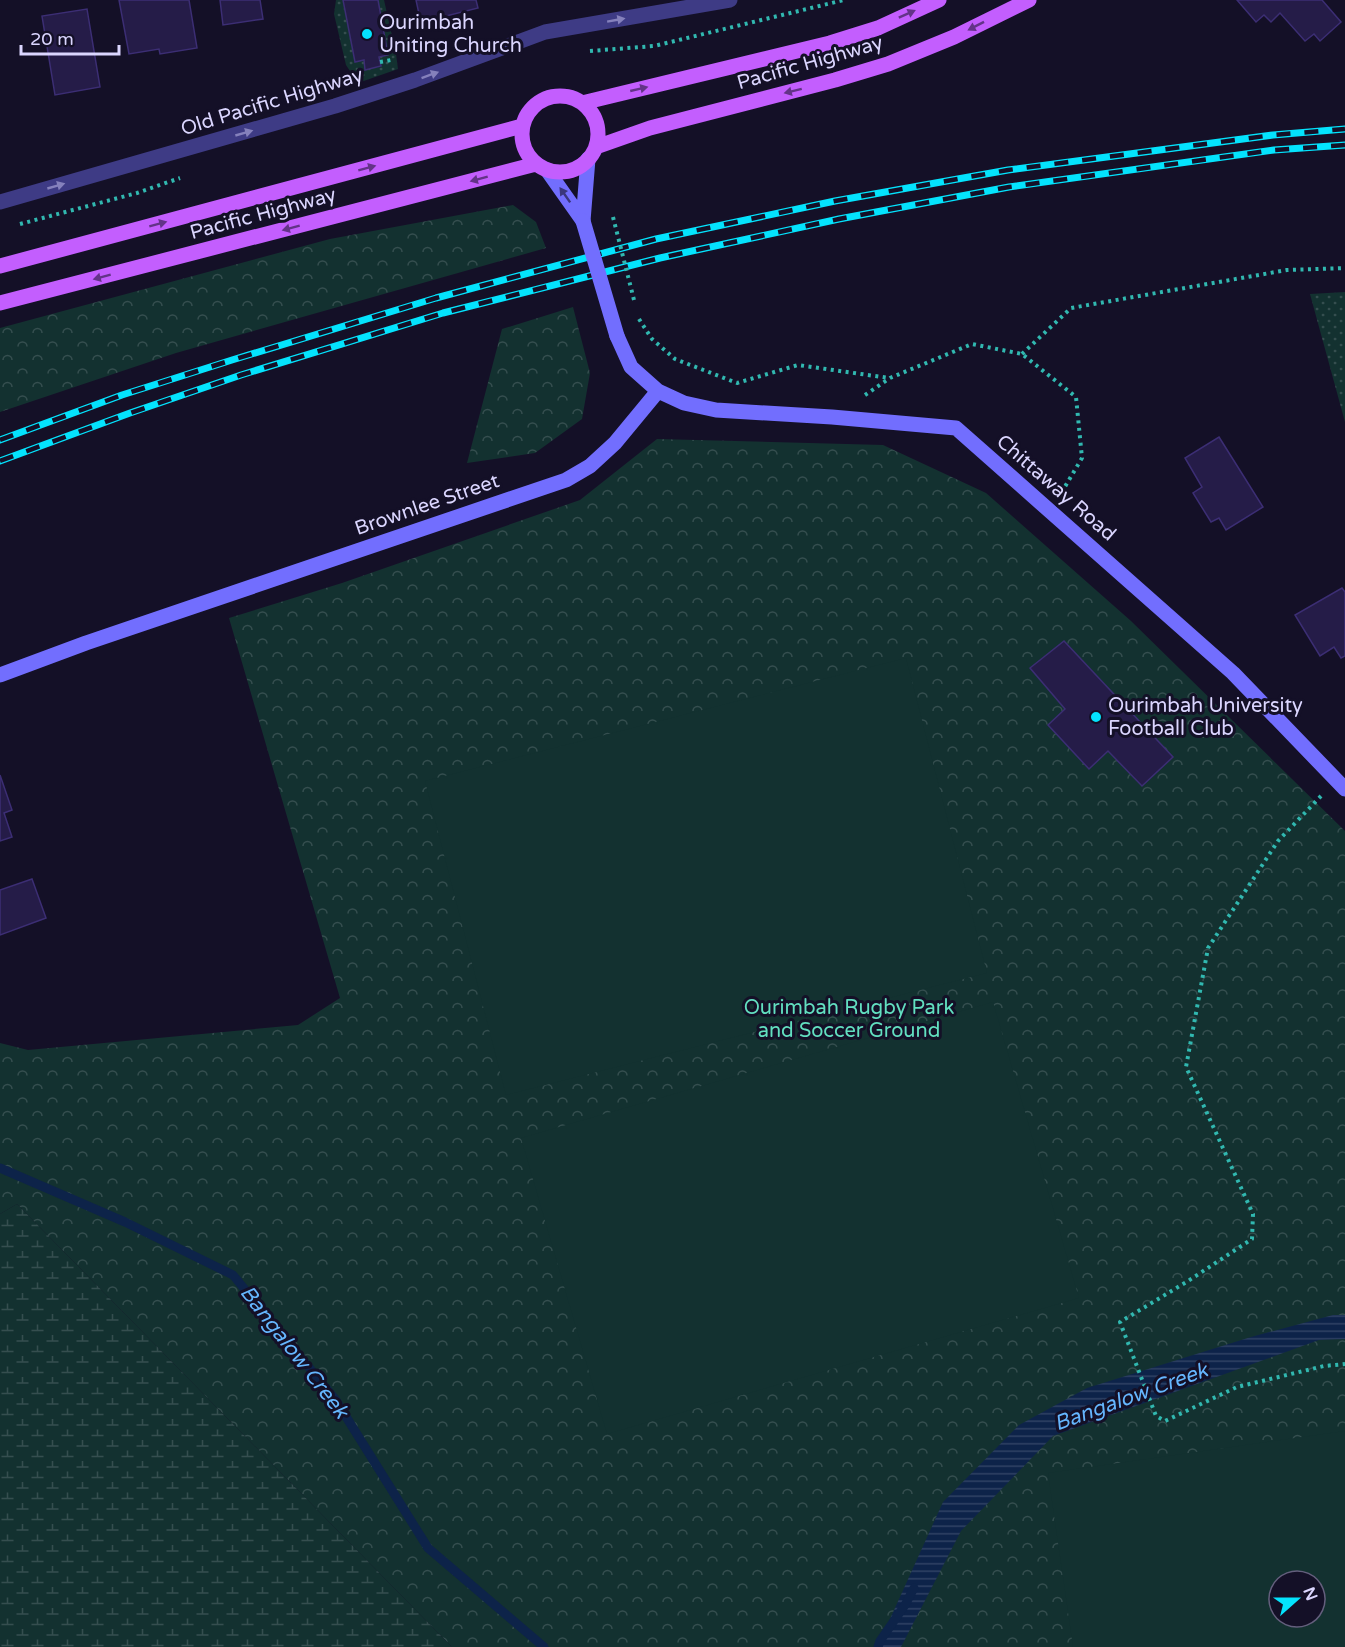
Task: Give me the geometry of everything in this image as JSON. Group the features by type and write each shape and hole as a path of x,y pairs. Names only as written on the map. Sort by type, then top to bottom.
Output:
{"main road":[{"name":"Pacific Highway","path":"582,103 830,43 878,28 939,0"},
{"name":"Pacific Highway","path":"592,153 661,125 835,80 888,63 954,37 1029,0"},
{"path":"583,221 592,153 597,138 596,124 591,112 582,103 572,98 559,96 546,98 536,104 527,114 522,126 522,142 528,154 583,221 617,336 631,367 658,391"},
{"name":"Pacific Highway","path":"0,266 522,126"},
{"path":"541,167 558,172 571,171 579,167 592,153"},
{"name":"Pacific Highway","path":"0,303 541,167"},
{"name":"Chittaway Road","path":"658,391 684,403 716,410 956,428 1233,673 1341,785"},
{"name":"Brownlee Street","path":"0,675 86,643 566,480 591,466 615,443 658,391"}],"street":[{"name":"Old Pacific Highway","path":"0,202 335,106 415,80 546,32 730,0"}],"path":[{"path":"613,217 636,307"},
{"path":"1022,354 1071,308 1287,270 1345,268"},
{"path":"639,319 652,339 675,359 737,383 798,365 890,378"},
{"path":"832,417 890,378 972,344 1022,354 1076,397 1082,458 1051,512"},
{"path":"1341,785 1278,841 1208,948 1186,1067 1253,1214 1252,1239 1120,1322 1156,1416 1165,1421 1237,1386 1324,1366 1345,1364"}],"green space":[{"path":"336,0 343,0 355,61 364,60 366,69 381,67 379,57 388,55 378,0 384,0 398,69 358,83 346,65 334,14"},
{"path":"513,205 536,222 546,248 176,353 0,412 0,328 330,239"},
{"path":"1345,292 1345,422 1310,294"},
{"path":"573,307 590,373 582,419 535,453 467,463 502,329"},
{"name":"Ourimbah Rugby Park and Soccer Ground","path":"657,439 883,445 986,493 1131,621 1345,831 1345,1647 452,1647 17,1204 0,1214 0,1043 28,1050 298,1025 340,998 229,618 342,583 580,500"},
{"path":"906,658 987,973 506,1095 425,781"},
{"path":"993,1002 1079,1298 607,1434 521,1138"},
{"path":"17,1204 452,1647 0,1647 0,1214"},
{"path":"1345,1431 1345,1647 1073,1647 1048,1473"}],"water":[{"path":"1333,1315 1345,1315 1345,1339 1319,1340 1053,1436 961,1531 901,1647 880,1647 880,1641 943,1502 1019,1425 1087,1388 1251,1337"}],"building":[{"path":"119,0 189,0 197,48 160,54 159,49 129,54"},
{"path":"220,0 260,0 263,19 223,25"},
{"name":"Ourimbah Uniting Church","path":"343,0 378,0 388,55 379,57 381,66 365,70 364,60 355,62"},
{"path":"416,0 476,0 478,8 442,17 444,23 422,28"},
{"path":"1237,0 1322,0 1341,22 1320,41 1314,34 1305,41 1280,13 1271,22 1264,15 1256,22"},
{"path":"87,9 100,87 55,95 42,16"},
{"path":"1219,437 1263,507 1226,530 1219,518 1211,522 1193,493 1202,487 1185,458"},
{"path":"1342,588 1345,592 1345,656 1341,658 1334,647 1320,656 1295,615"},
{"name":"Ourimbah University Football Club","path":"1064,641 1173,757 1142,786 1108,751 1089,769 1048,725 1065,709 1030,668"},
{"path":"0,775 12,810 4,813 12,837 0,841"},
{"path":"32,879 46,918 0,935 0,890"}],"waterway":[{"name":"Bangalow Creek","path":"0,1168 125,1222 233,1275 335,1399 428,1548 544,1647"},
{"name":"Bangalow Creek","path":"878,1647 914,1588"}],"railway":[{"path":"0,440 122,395 232,360 436,298 656,239 835,201 1008,170 1273,135 1345,129"},
{"path":"0,461 241,375 443,313 660,258 839,219 1009,187 1274,150 1345,145"}],"place":[{"name":"Ourimbah Uniting Church","path":"367,34"},
{"name":"Ourimbah University Football Club","path":"1096,717"}]}
